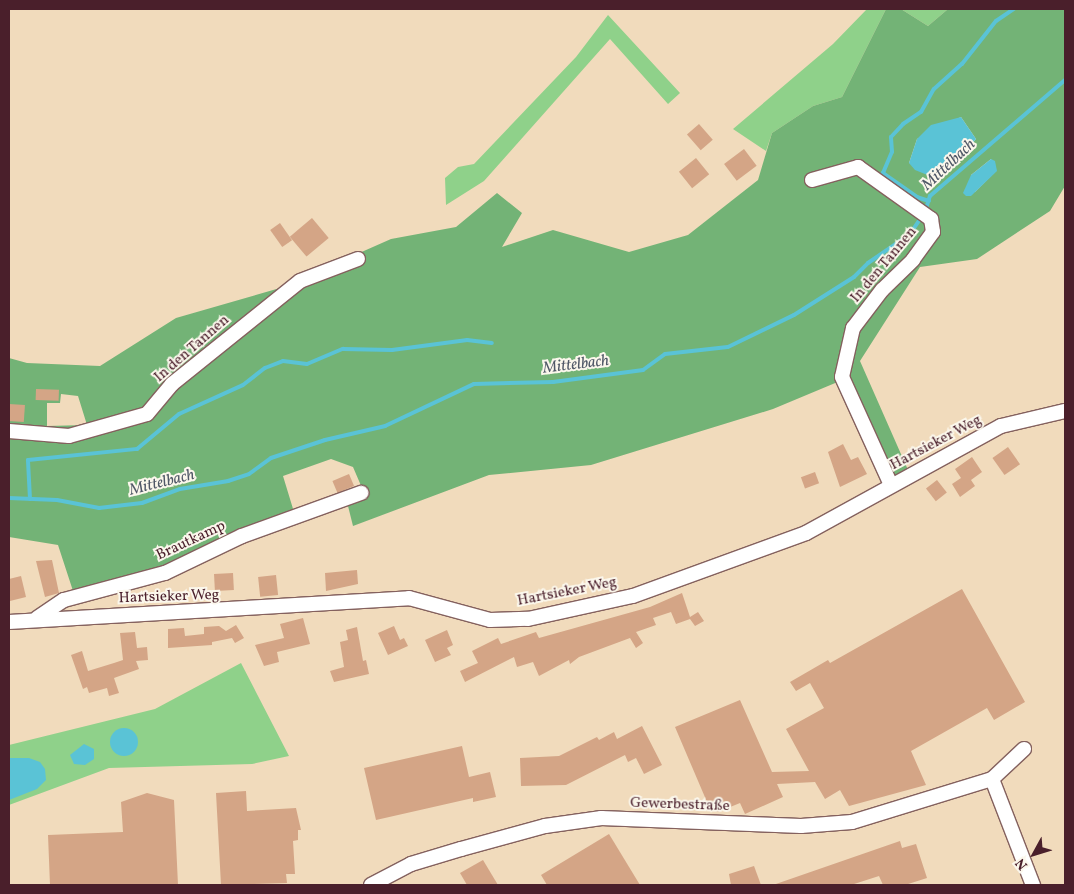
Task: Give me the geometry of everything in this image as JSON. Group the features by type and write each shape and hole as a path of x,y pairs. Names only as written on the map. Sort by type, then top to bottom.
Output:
{"street":[{"name":"In den Tannen","path":"812,180 858,167 919,208 931,219 933,232 913,260 882,290 853,328 842,377 891,485"},
{"name":"In den Tannen","path":"9,431 69,436 147,414 172,384 300,281 358,259"},
{"name":"Hartsieker Weg","path":"9,622 36,618 222,612 409,598 490,620 528,619 633,596 806,533 1001,426 1065,411"},
{"name":"Brautkamp","path":"36,618 64,600 165,573 242,536 361,493"},
{"name":"Gewerbestraße","path":"371,885 411,864 546,826 601,818 801,826 852,822 992,779 1024,749"},
{"path":"992,779 1033,885"}],"green space":[{"path":"867,9 886,9 842,97 813,106 772,133 766,151 733,129 833,44"},
{"path":"886,9 901,9 928,26 948,9 1065,9 1065,186 1050,211 977,259 920,267 860,361 908,470 892,480 840,381 773,409 591,465 489,475 353,526 347,502 365,495 353,467 331,459 283,476 294,512 162,570 74,594 58,545 9,537 9,358 27,363 100,366 176,318 280,288 391,239 456,227 497,193 522,213 502,247 553,230 629,252 688,235 758,180 772,133 813,106 842,97","holes":["961,117 976,139 956,162 939,172 909,163 917,139","991,159 996,171 975,192 971,175","61,394 78,396 87,425 47,426 47,403 60,403"]},
{"path":"901,9 948,9 928,26"},
{"path":"608,15 680,93 668,104 610,39 484,181 446,205 445,178 458,167 474,164 576,57"},
{"path":"241,663 289,756 252,764 109,768 9,805 9,745 155,709"}],"water":[{"path":"961,117 976,139 956,162 939,172 930,176 915,170 909,163 917,139 931,125"},
{"path":"991,159 995,161 997,171 971,196 966,196 963,193 971,175"},
{"path":"124,728 134,732 138,742 134,752 124,756 114,752 110,742 114,732"},
{"path":"84,744 94,749 94,759 85,765 74,764 70,755"},
{"path":"9,758 29,758 40,762 45,769 46,780 37,789 9,800"}],"building":[{"path":"699,124 713,140 701,150 687,134"},
{"path":"744,149 757,166 737,181 724,164"},
{"path":"696,158 709,174 692,188 679,172"},
{"path":"312,218 329,238 306,257 290,237"},
{"path":"280,223 292,240 282,247 270,230"},
{"path":"36,389 59,390 59,401 36,400"},
{"path":"9,404 25,405 24,422 9,421"},
{"path":"843,444 851,460 858,457 867,474 840,487 828,452"},
{"path":"1008,447 1020,464 1004,475 992,458"},
{"path":"972,457 982,472 971,480 975,486 960,497 952,484 961,478 955,469"},
{"path":"815,472 819,483 805,488 801,477"},
{"path":"349,474 354,486 338,493 332,481"},
{"path":"937,480 947,493 936,501 926,489"},
{"path":"52,560 59,593 45,597 36,561"},
{"path":"357,570 358,584 326,591 325,573"},
{"path":"233,573 234,590 215,591 214,574"},
{"path":"276,575 278,595 260,597 258,577"},
{"path":"21,576 26,597 10,601 9,579"},
{"path":"962,589 1025,702 994,720 987,708 911,751 926,785 849,806 840,790 825,799 815,782 777,784 783,797 745,814 740,803 718,812 710,809 675,727 740,700 772,772 809,771 786,729 824,708 810,683 796,691 790,682 828,660 830,663"},
{"path":"682,593 690,617 698,612 704,621 695,626 690,619 676,624 671,612 653,618 656,625 636,632 643,643 636,648 630,638 579,657 570,664 569,660 539,676 533,662 517,667 514,657 465,682 460,671 478,663 472,651 498,638 501,644 536,632 539,638 650,607"},
{"path":"303,618 310,644 277,652 279,662 264,666 255,645 284,638 280,624"},
{"path":"236,625 244,638 235,643 232,638 212,642 212,645 168,648 168,629 184,628 185,636 204,634 204,627 219,626 226,631"},
{"path":"394,626 400,640 404,638 408,646 388,655 378,633"},
{"path":"357,627 363,661 366,660 369,674 334,682 330,671 344,667 340,642 348,640 346,630"},
{"path":"447,630 453,645 447,648 451,655 435,662 425,640"},
{"path":"135,632 137,648 147,647 148,660 136,661 139,669 114,678 119,693 109,696 107,688 89,693 87,687 83,689 71,655 82,651 88,671 123,660 120,633"},
{"path":"642,726 662,765 644,774 636,758 628,762 625,755 566,785 521,786 520,758 559,756 597,737 599,740 614,732 617,739"},
{"path":"462,746 469,777 490,772 496,797 473,802 473,798 376,820 364,768"},
{"path":"246,791 247,811 296,808 301,830 298,830 298,840 293,841 295,874 286,874 287,883 221,885 216,793"},
{"path":"147,793 174,800 178,885 50,885 48,835 123,832 121,802"},
{"path":"609,834 640,885 547,885 541,875"},
{"path":"900,841 902,848 916,844 927,878 905,885 883,885 879,876 851,885 773,885"},
{"path":"483,860 498,885 467,885 460,873"},
{"path":"754,866 761,885 731,885 729,874"}],"waterway":[{"path":"929,201 917,197 883,173 892,152 891,137 903,124 921,112 934,89 962,64 996,21 1014,9"},
{"name":"Mittelbach","path":"9,498 57,500 99,508 142,503 180,489 228,481 249,474 271,458 325,440 385,426 474,384 553,382 643,370 665,354 728,347 794,315 854,277 868,263 910,234 925,212 930,196 1065,80"},
{"path":"30,499 28,460 137,449 179,414 243,385 265,368 283,361 307,364 343,349 392,350 467,340 492,343"}]}
